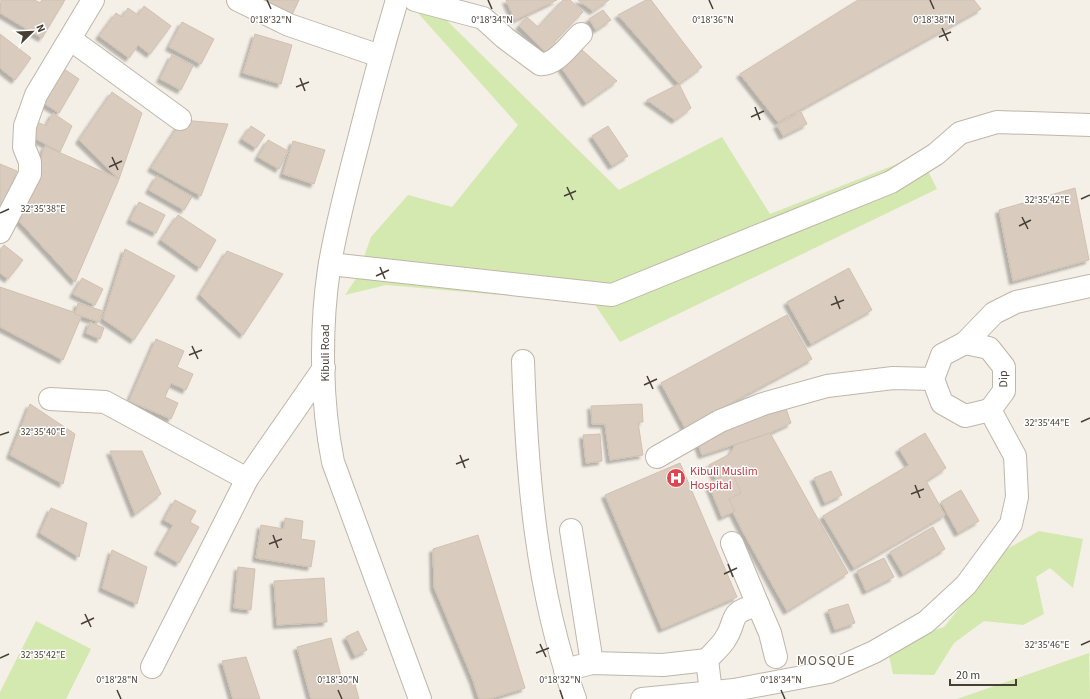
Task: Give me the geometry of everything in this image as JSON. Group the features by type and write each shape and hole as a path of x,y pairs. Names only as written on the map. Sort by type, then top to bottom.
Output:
{"street":[{"path":"0,232 30,174 30,162 24,147 25,126 36,95 93,0"},
{"path":"238,0 289,26 380,56"},
{"name":"Kibuli Road","path":"398,0 380,56 338,223 330,264 325,318 324,368 329,440 334,462 420,699"},
{"path":"415,0 483,18 505,38 540,64 553,61 580,34"},
{"path":"70,39 180,119"},
{"path":"330,264 612,295 891,182 936,154 960,133 997,122 1090,125"},
{"path":"642,699 734,690 829,672 874,652 926,622 966,585 1011,524 1017,497 1015,456 990,410 964,416 942,404 933,379 942,355 965,343 994,313 1016,302 1090,286"},
{"name":"Dip","path":"965,343 989,348 1004,367 1004,391 990,410"},
{"path":"522,361 530,502 542,577 565,670 575,699"},
{"path":"152,667 246,478 324,368"},
{"path":"657,457 720,421 763,404 827,386 893,378 933,379"},
{"path":"50,399 105,402 246,478"},
{"path":"571,530 592,663"},
{"path":"732,543 770,633 776,657"},
{"path":"565,670 592,663 663,665 707,660 725,640 734,616 744,609 758,605"},
{"path":"707,660 711,692"}],"green space":[{"path":"419,0 426,0 619,190 722,137 770,214 920,155 937,189 620,342 594,303 386,285 345,295 357,277 371,237 408,195 452,207 518,125 417,12"},
{"path":"1039,531 1083,539 1073,588 1050,568 1036,577 1044,614 1023,625 984,621 954,643 934,675 893,674 887,646 944,627 1007,549"},
{"path":"36,621 91,649 66,699 0,699 0,692"},
{"path":"1089,653 1090,699 957,699"}],"building":[{"path":"1,0 35,0 40,3 42,0 65,0 42,38 0,13"},
{"path":"253,0 299,0 290,19"},
{"path":"506,0 557,0 515,20"},
{"path":"563,0 570,0 583,12 554,42 558,46 549,55 519,26 527,17 538,27"},
{"path":"578,0 609,0 593,11"},
{"path":"646,0 651,0 702,67 679,84 618,15"},
{"path":"858,0 974,0 981,9 778,122 740,74"},
{"path":"144,6 171,26 150,54 138,45 129,58 99,36 116,13 122,17 128,8 138,15"},
{"path":"603,10 611,20 596,30 589,19"},
{"path":"182,22 214,39 201,64 169,47"},
{"path":"0,34 31,58 15,80 0,68"},
{"path":"255,34 292,45 281,84 243,73"},
{"path":"581,49 617,81 586,103 561,67"},
{"path":"172,55 193,66 181,90 160,79"},
{"path":"61,67 79,79 59,113 42,102"},
{"path":"679,84 691,108 675,120 647,100"},
{"path":"112,92 142,113 119,179 79,140"},
{"path":"801,112 807,124 783,136 777,125"},
{"path":"53,113 72,126 60,152 27,134 35,121 46,126"},
{"path":"182,120 228,124 201,196 151,168"},
{"path":"251,126 265,135 256,148 242,139"},
{"path":"608,126 628,156 612,166 592,136"},
{"path":"268,140 288,151 279,169 258,157"},
{"path":"293,141 325,150 314,184 283,174"},
{"path":"45,146 119,179 75,282 19,221"},
{"path":"0,164 17,171 0,213"},
{"path":"157,176 192,197 184,210 149,190"},
{"path":"1075,188 1089,260 1013,281 999,210"},
{"path":"139,202 165,215 156,233 130,220"},
{"path":"178,215 216,240 200,268 161,240"},
{"path":"4,245 23,260 8,279 0,273 0,250"},
{"path":"125,249 175,276 134,340 103,319"},
{"path":"227,251 283,274 243,335 200,295"},
{"path":"849,268 872,310 811,344 787,302"},
{"path":"82,278 103,289 95,305 73,294"},
{"path":"0,287 82,315 63,360 0,327"},
{"path":"78,303 103,311 99,322 75,314"},
{"path":"787,315 812,359 685,428 661,383"},
{"path":"90,322 104,328 100,339 86,333"},
{"path":"156,339 184,351 177,367 193,374 186,390 171,383 165,397 178,403 171,419 129,401"},
{"path":"30,404 75,434 63,484 10,455"},
{"path":"642,404 643,422 638,422 643,455 610,460 605,424 592,424 591,406"},
{"path":"785,406 791,423 770,433 702,455 696,439"},
{"path":"770,433 848,573 787,611 743,532 709,465 730,454 735,445"},
{"path":"925,433 946,468 926,481 945,515 854,568 823,516 909,465 899,449"},
{"path":"600,434 602,461 586,463 583,435"},
{"path":"110,451 142,451 161,494 135,514"},
{"path":"680,463 737,597 662,629 605,495"},
{"path":"831,471 842,495 825,503 814,478"},
{"path":"732,472 741,493 729,499 735,511 722,517 708,483"},
{"path":"961,490 979,521 958,533 941,502"},
{"path":"175,500 196,511 190,522 199,527 179,563 158,551 173,525 164,520"},
{"path":"51,508 87,523 79,557 40,533"},
{"path":"285,518 303,521 301,539 315,541 311,567 256,558 261,525 284,529"},
{"path":"933,527 945,549 903,574 890,552"},
{"path":"478,535 525,688 489,699 479,699 473,680 434,587 433,549"},
{"path":"112,550 147,567 137,604 102,588"},
{"path":"884,558 894,577 866,591 857,571"},
{"path":"238,567 255,569 251,610 234,608"},
{"path":"324,578 327,622 277,625 274,581"},
{"path":"848,604 855,623 835,630 828,610"},
{"path":"358,631 367,650 355,656 346,637"},
{"path":"331,638 343,684 354,681 359,699 311,699 297,647"},
{"path":"246,657 260,699 233,699 222,661"}],"place":[{"name":"Kibuli Muslim Hospital","path":"676,478"}],"district":[{"name":"MOSQUE","path":"826,660"}]}
